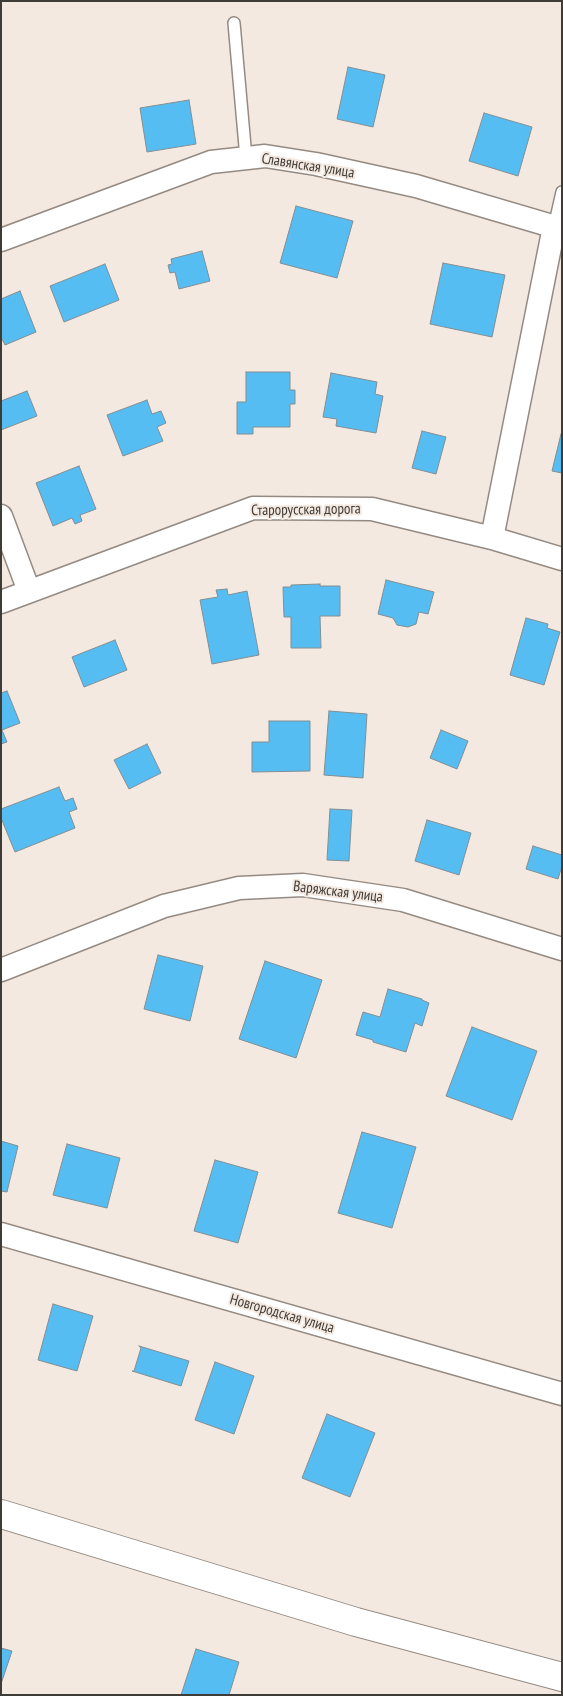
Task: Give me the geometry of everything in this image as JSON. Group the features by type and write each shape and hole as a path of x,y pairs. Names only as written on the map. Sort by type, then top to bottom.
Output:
{"main road":[{"path":"1,1514 356,1622 562,1676"}],"street":[{"name":"Славянская улица","path":"1,240 211,162 265,156 325,166 416,186 558,228"},
{"path":"492,538 558,228"},
{"name":"Старорусская дорога","path":"1,602 252,508 372,509 492,538 562,559"},
{"path":"1,516 29,591"},
{"name":"Варяжская улица","path":"1,970 164,906 239,888 303,885 403,900 562,949"},
{"name":"Новгородская улица","path":"1,1234 562,1394"}],"lane":[{"path":"234,23 246,158"},
{"path":"558,228 562,192"}],"building":[{"path":"348,67 385,75 373,127 337,119"},
{"path":"189,100 196,144 147,152 140,108"},
{"path":"484,113 532,127 518,176 469,161"},
{"path":"296,206 353,221 337,278 280,263"},
{"path":"202,251 210,281 179,289 175,272 170,273 168,265 172,264 171,259"},
{"path":"443,263 505,275 492,337 430,324"},
{"path":"105,264 119,300 64,322 50,286"},
{"path":"20,291 36,332 5,345 1,337 1,299"},
{"path":"246,372 290,372 290,390 295,390 295,404 290,404 290,427 253,427 253,434 237,434 237,402 246,402"},
{"path":"331,373 377,382 375,394 383,396 376,433 336,426 337,419 323,417"},
{"path":"27,391 37,416 1,430 1,401"},
{"path":"147,400 152,414 161,411 166,423 157,427 163,441 123,456 107,415"},
{"path":"422,431 446,437 436,474 412,468"},
{"path":"562,435 562,473 552,471"},
{"path":"79,466 96,509 80,515 82,521 75,524 72,518 53,526 36,483"},
{"path":"386,580 434,592 428,614 419,612 416,624 408,627 397,625 393,618 378,614"},
{"path":"320,584 320,586 340,586 340,616 320,616 321,648 291,648 291,617 284,617 283,587"},
{"path":"227,589 228,595 247,591 259,655 212,664 200,600 218,597 216,590"},
{"path":"526,618 548,624 547,628 560,632 544,685 510,675"},
{"path":"115,640 127,670 84,687 72,657"},
{"path":"7,691 20,723 2,730 7,742 1,744 1,693"},
{"path":"329,711 367,714 363,778 324,775"},
{"path":"269,721 310,721 310,771 252,772 252,742 269,742"},
{"path":"441,730 468,741 457,769 430,758"},
{"path":"147,744 161,773 129,789 114,760"},
{"path":"59,787 65,801 73,798 77,809 69,812 75,828 15,852 1,818 1,809"},
{"path":"330,809 352,810 349,861 327,860"},
{"path":"427,820 471,833 459,875 415,861"},
{"path":"533,846 562,855 562,866 558,879 526,869"},
{"path":"158,955 203,966 190,1021 144,1009"},
{"path":"265,961 322,980 296,1058 239,1039"},
{"path":"388,989 422,999 429,1003 422,1026 415,1023 406,1052 356,1035 363,1012 380,1017"},
{"path":"472,1027 537,1051 512,1120 446,1096"},
{"path":"362,1132 416,1147 392,1228 338,1213"},
{"path":"1,1141 18,1146 7,1192 1,1191"},
{"path":"67,1144 120,1158 107,1208 53,1195"},
{"path":"215,1160 258,1172 238,1243 194,1231"},
{"path":"53,1304 93,1316 77,1371 38,1360"},
{"path":"139,1346 189,1361 181,1386 132,1371 134,1371 141,1348"},
{"path":"215,1362 254,1376 234,1434 195,1420"},
{"path":"327,1414 375,1433 350,1497 302,1478"},
{"path":"1,1648 12,1651 1,1684"},
{"path":"196,1649 239,1662 229,1695 181,1695"}]}
